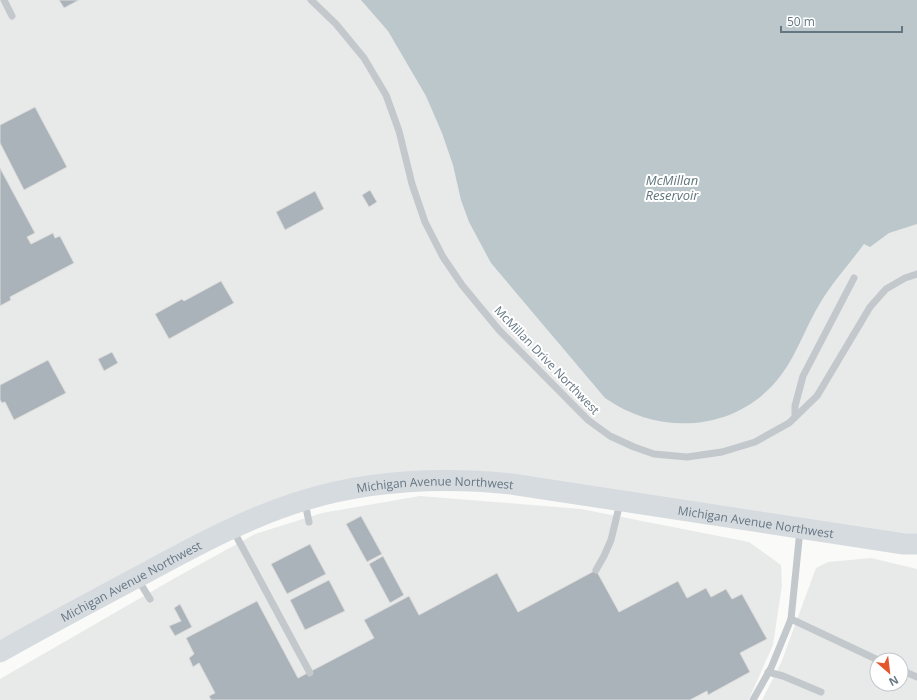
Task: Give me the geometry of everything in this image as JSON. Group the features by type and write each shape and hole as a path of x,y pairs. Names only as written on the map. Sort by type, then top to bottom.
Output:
{"main road":[{"name":"Michigan Avenue Northwest","path":"0,652 232,528 266,513 305,500 367,486 461,480 511,484 913,545"}],"lane":[{"path":"4,0 12,16"},
{"name":"McMillan Drive Northwest","path":"311,0 336,24 364,58 386,95 399,131 412,184 425,222 443,257 462,285 499,330 588,420 610,436 654,454 687,457 722,452 754,442 789,423 817,396 870,307 886,289 905,278 917,274"},
{"path":"795,417 795,406 804,376 854,278"},
{"path":"305,500 309,522"},
{"path":"596,570 611,540 621,500"},
{"path":"232,528 310,673"},
{"path":"753,700 768,672 791,619 800,528"},
{"path":"137,578 150,599"},
{"path":"791,619 869,656"},
{"path":"768,672 783,676 821,692"}],"shaded area":[{"path":"0,0 917,0 917,544 511,484 381,485 232,528 0,654"},
{"path":"420,496 581,509 749,542 781,565 782,585 773,645 749,699 0,700 0,679 175,578 255,534 322,513"},
{"path":"871,558 917,569 917,700 762,700 781,663 816,568 828,562"}],"water":[{"name":"McMillan Reservoir","path":"361,0 917,0 917,224 889,233 870,247 864,244 824,297 780,377 754,401 734,413 713,420 691,423 668,422 646,418 625,410 605,398 491,263 469,222 461,200 453,165 442,133 426,96 388,31"}],"building":[{"path":"59,0 79,0 64,8"},
{"path":"35,107 67,167 24,190 0,143 0,125"},
{"path":"0,168 35,233 27,237 31,244 53,233 55,238 60,236 74,263 10,297 11,300 0,306"},
{"path":"370,190 377,202 369,207 362,195"},
{"path":"315,191 324,209 285,230 276,212"},
{"path":"221,281 234,303 169,339 155,314 182,299 184,301"},
{"path":"112,352 118,363 104,371 98,359"},
{"path":"48,360 66,393 14,420 5,402 2,403 0,400 0,385"},
{"path":"361,516 382,554 367,562 346,524"},
{"path":"310,544 326,574 287,594 271,564"},
{"path":"383,556 404,595 390,603 369,564"},
{"path":"596,570 619,612 678,581 687,598 706,588 711,597 726,589 732,599 742,594 767,639 740,653 750,672 708,695 707,691 690,700 211,700 209,696 215,693 199,663 193,667 189,658 194,654 186,638 257,601 298,678 374,638 364,620 409,596 419,615 497,573 518,612"},
{"path":"329,580 345,611 305,630 290,600"},
{"path":"180,604 192,627 175,636 169,626 181,621 174,608"}]}
